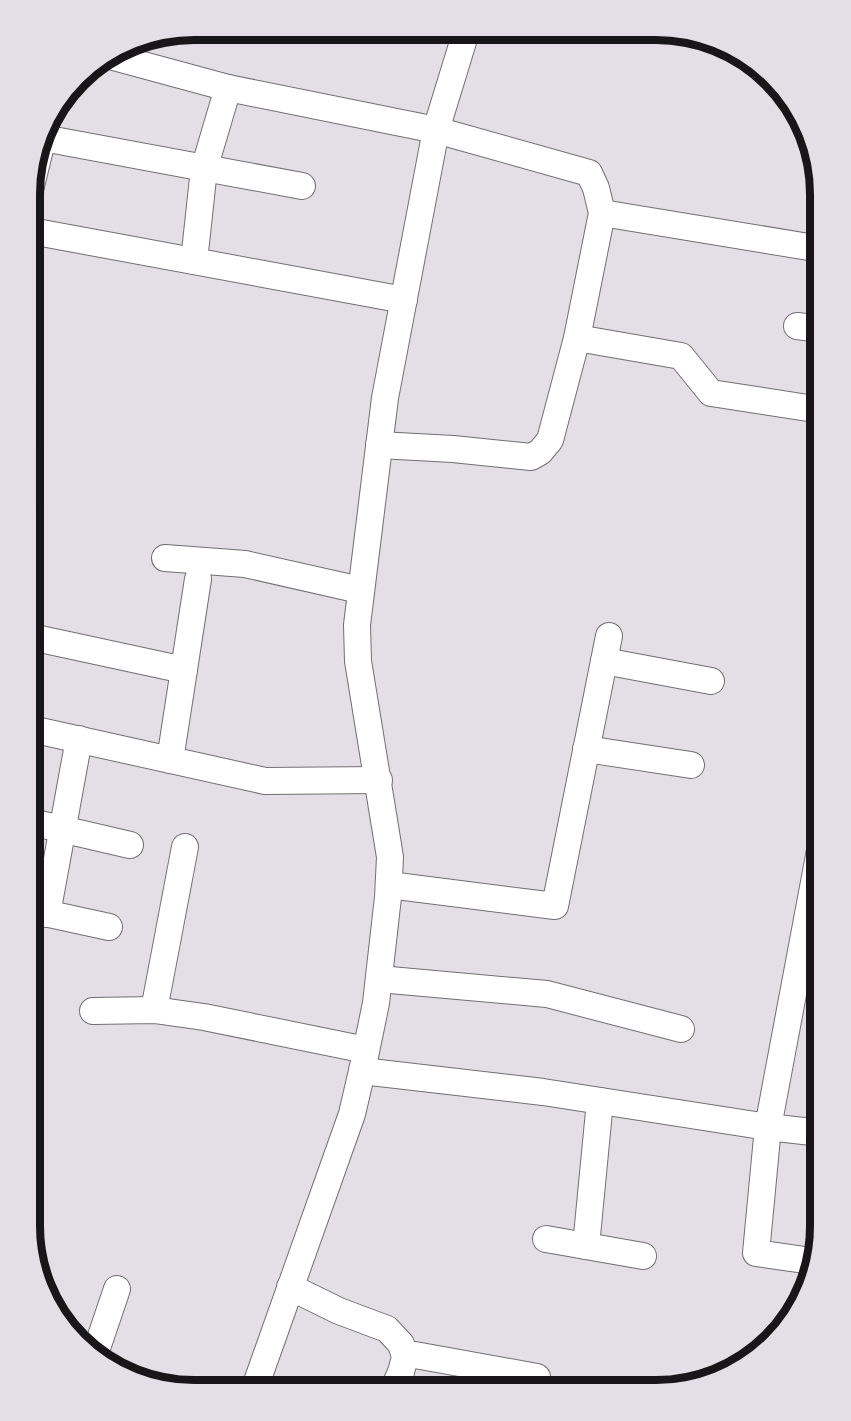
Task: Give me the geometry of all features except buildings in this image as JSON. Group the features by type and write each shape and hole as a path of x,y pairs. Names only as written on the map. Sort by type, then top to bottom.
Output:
{"street":[{"path":"257,1381 351,1114 379,979 390,857 358,661 357,625 360,590 385,398 436,130 464,40"},
{"path":"121,59 228,88 436,130 589,172 596,188 602,213 577,338 550,440 540,452 531,457 453,449 379,445"},
{"path":"194,261 204,170 228,88"},
{"path":"54,132 204,170 302,186"},
{"path":"602,213 810,247"},
{"path":"40,233 404,300"},
{"path":"577,338 681,356 711,393 810,408"},
{"path":"165,558 245,564 360,590"},
{"path":"170,760 198,579"},
{"path":"40,639 184,670"},
{"path":"389,885 555,906 606,648 711,681"},
{"path":"40,731 265,781 379,780"},
{"path":"40,908 62,829 79,739"},
{"path":"586,749 691,765"},
{"path":"40,824 130,845"},
{"path":"154,1010 185,847"},
{"path":"807,1261 756,1253 768,1127 810,904"},
{"path":"40,912 109,927"},
{"path":"379,979 547,994 681,1029"},
{"path":"93,1011 154,1010 204,1017 364,1060 543,1092 810,1132"},
{"path":"586,1246 600,1101"},
{"path":"546,1239 643,1256"},
{"path":"290,1287 339,1311 387,1329 401,1344 405,1357 397,1381"},
{"path":"98,1346 117,1289"},
{"path":"405,1357 415,1355 537,1377 537,1381"}]}
